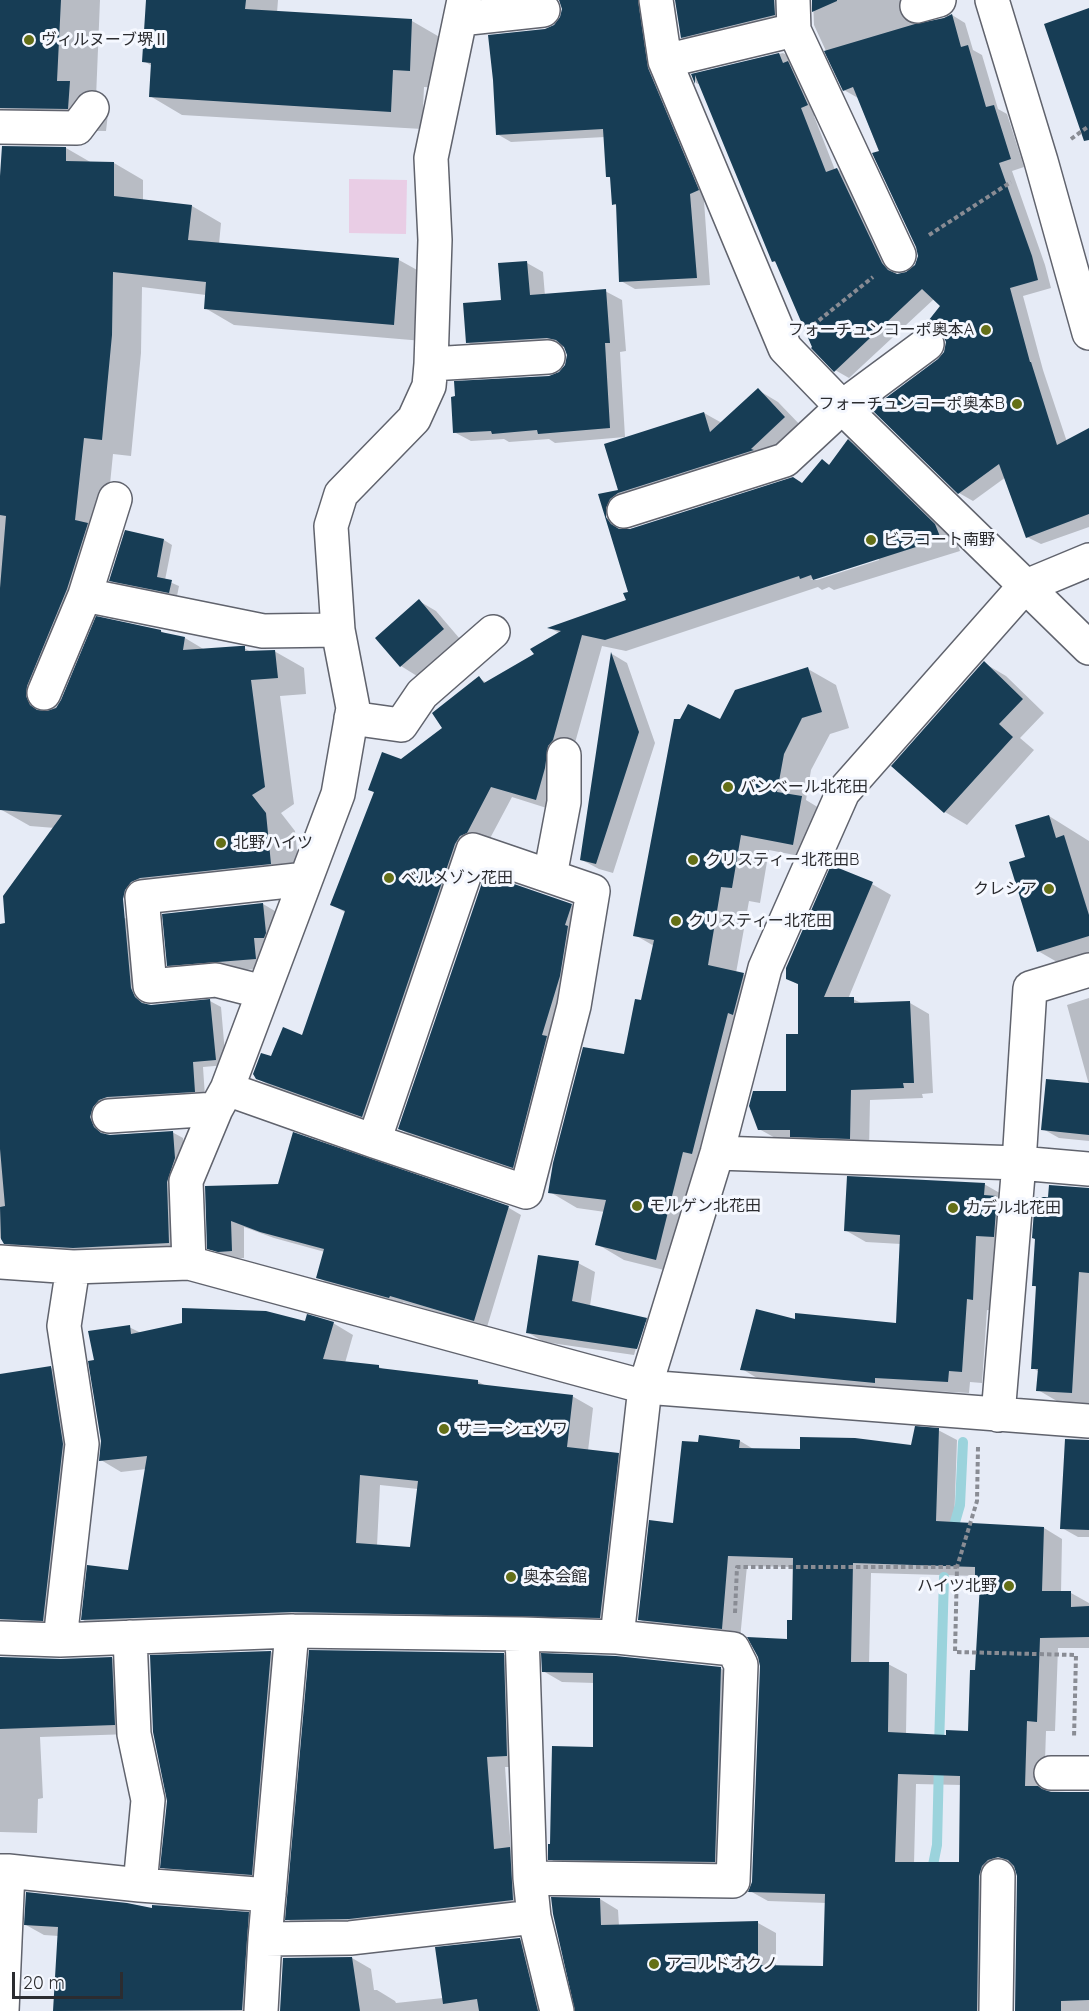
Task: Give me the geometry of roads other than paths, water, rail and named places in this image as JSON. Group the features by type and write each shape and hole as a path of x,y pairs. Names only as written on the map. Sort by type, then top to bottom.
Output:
{"street":[{"path":"656,0 665,61 785,348 1024,587 1089,648"},
{"path":"992,0 1041,161 1089,333"},
{"path":"189,1263 186,1181 221,1100 338,794 352,708 338,630 331,526 341,494 414,419 429,386 435,240 431,158 462,10 543,10"},
{"path":"665,61 793,15 898,255"},
{"path":"0,127 77,128 92,108"},
{"path":"624,512 785,460 842,407 927,344"},
{"path":"431,364 548,357"},
{"path":"44,693 85,595 115,500"},
{"path":"617,1637 645,1387 717,1153 765,968 843,792 1024,587 1089,560"},
{"path":"85,595 263,631 338,630"},
{"path":"351,718 401,725 422,694 493,632"},
{"path":"550,876 564,802 564,755"},
{"path":"109,1116 221,1100 374,1141 526,1192 573,1006 593,891 473,850 374,1141"},
{"path":"263,992 216,980 150,986 142,897 306,879"},
{"path":"988,1414 1019,1163 1030,988 1089,970"},
{"path":"717,1153 1019,1163 1089,1169"},
{"path":"0,1262 73,1267 189,1263 645,1387 1089,1421"},
{"path":"60,1640 82,1444 64,1326 73,1267"},
{"path":"0,1638 60,1640 292,1631 522,1634 617,1637 733,1649 741,1665 733,1881 530,1878"},
{"path":"261,2011 265,1939 292,1631"},
{"path":"522,1634 530,1878 534,1917 557,2011"},
{"path":"130,1637 134,1734 148,1800 140,1885"},
{"path":"2,2011 4,1871 269,1895"},
{"path":"996,2011 998,1876"},
{"path":"265,1939 350,1938 534,1917"}],"waterway":[{"path":"951,1536 960,1505 963,1442"},
{"path":"939,1747 944,1577"},
{"path":"931,1875 937,1845 939,1762"}],"place":[{"name":"ヴィルヌーブ堺Ⅱ","path":"29,40"},
{"name":"フォーチュンコーポ奥本A","path":"986,330"},
{"name":"フォーチュンコーポ奥本B","path":"1017,404"},
{"name":"ビラコート南野","path":"871,540"},
{"name":"バンベール北花田","path":"728,787"},
{"name":"北野ハイツ","path":"221,843"},
{"name":"クリスティー北花田B","path":"693,860"},
{"name":"ベルメゾン花田","path":"389,878"},
{"name":"クレシア","path":"1049,889"},
{"name":"クリスティー北花田","path":"676,921"},
{"name":"モルゲン北花田","path":"637,1206"},
{"name":"カデル北花田","path":"953,1208"},
{"name":"サニーシェソワ","path":"444,1429"},
{"name":"奥本会館","path":"511,1577"},
{"name":"ハイツ北野","path":"1009,1586"},
{"name":"アコルドオクノ","path":"654,1964"}]}
